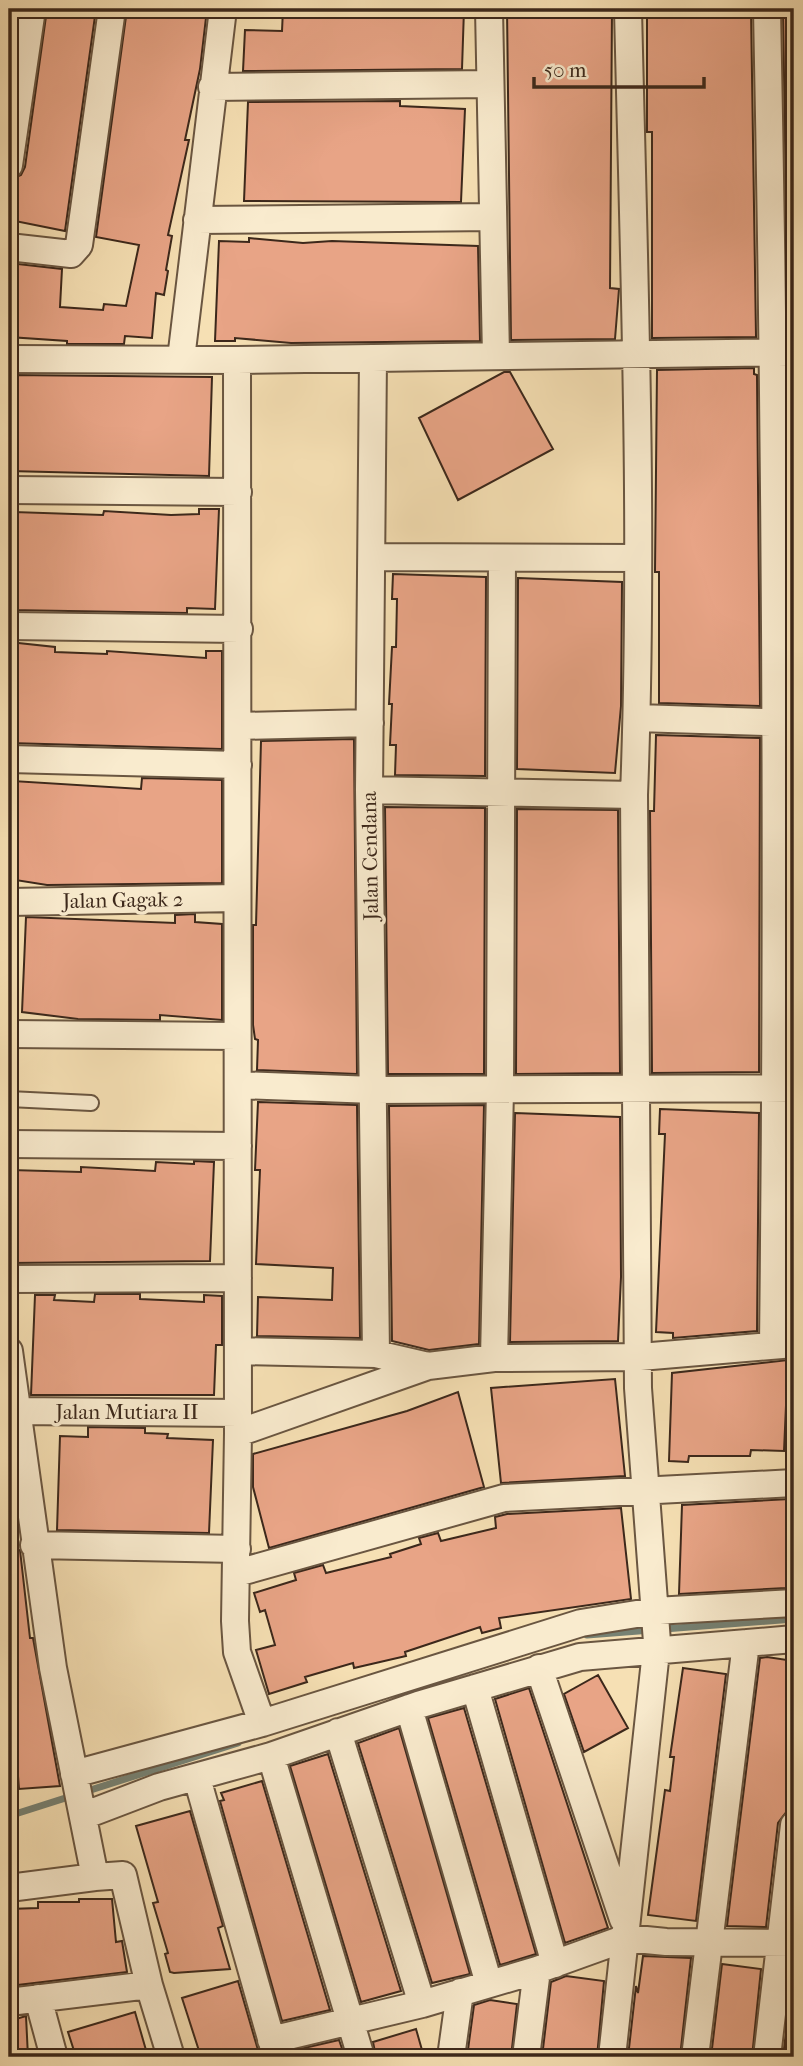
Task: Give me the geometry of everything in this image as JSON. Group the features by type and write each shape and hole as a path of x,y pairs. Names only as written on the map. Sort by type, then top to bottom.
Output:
{"street":[{"path":"9,165 32,9"},
{"path":"9,247 71,254 79,245 112,9"},
{"path":"181,359 223,9"},
{"path":"489,9 496,356"},
{"path":"612,2057 656,1631 638,1388 640,1357 634,795 637,718 636,354 628,9"},
{"path":"238,1350 376,1354 428,1366 494,1358 640,1357 783,1345 784,352 767,9"},
{"path":"212,87 490,84"},
{"path":"197,220 493,217"},
{"path":"9,359 237,360 784,352"},
{"name":"Jalan Cendana","path":"373,358 369,790 376,1354"},
{"path":"237,360 237,1652 261,1723"},
{"path":"9,490 238,492"},
{"path":"372,557 637,558"},
{"path":"494,1358 500,1090 499,793 502,558"},
{"path":"9,626 239,629"},
{"path":"637,718 784,722"},
{"path":"238,726 370,723"},
{"path":"9,759 238,765"},
{"path":"369,790 634,795"},
{"name":"Jalan Gagak 2","path":"9,902 237,898"},
{"path":"9,1034 237,1036"},
{"path":"237,1085 374,1090 785,1088"},
{"path":"9,1144 238,1146"},
{"path":"9,1279 238,1278"},
{"path":"9,1351 34,1545 95,1877"},
{"name":"Jalan Mutiara II","path":"16,1411 238,1423 428,1366"},
{"path":"34,1545 237,1561 487,1501 794,1483"},
{"path":"79,1796 159,1787 197,1778 656,1631 794,1603"},
{"path":"79,1796 261,1723 581,1623 746,1643 794,1639"},
{"path":"695,2057 746,1643"},
{"path":"539,1668 626,1933"},
{"path":"475,1689 546,1967 526,2057"},
{"path":"409,1708 489,1984"},
{"path":"338,1732 422,2004"},
{"path":"271,1756 361,2057"},
{"path":"197,1778 274,2049 350,2021 422,2004 546,1967 626,1933 708,1943 787,1944"},
{"path":"767,2057 787,1944 794,1825"},
{"path":"9,1888 123,1875 149,1985 171,2057"},
{"path":"9,2003 149,1985"},
{"path":"451,2057 460,1993"},
{"path":"38,1998 54,2057"}],"lane":[{"path":"9,1099 92,1103"}],"building":[{"path":"47,9 96,9 65,231 10,220 13,206 9,206 9,180 21,175 25,167"},
{"path":"127,9 207,9 200,69 185,140 189,140 168,235 172,236 164,295 156,293 152,338 125,336 124,344 67,344 67,341 9,337 9,263 62,269 60,307 103,310 104,304 126,306 139,245 96,237"},
{"path":"283,9 464,9 462,69 243,71 245,30 282,31"},
{"path":"507,9 612,9 610,288 619,289 615,339 511,340"},
{"path":"647,9 751,10 756,337 652,338 652,132 647,132"},
{"path":"783,11 794,12 794,331 788,331"},
{"path":"400,101 400,106 465,109 461,202 244,201 248,102"},
{"path":"249,238 303,243 332,241 478,246 480,341 291,343 235,338 235,341 215,341 219,241 249,242"},
{"path":"754,368 754,374 757,375 760,706 659,703 659,572 655,572 657,370"},
{"path":"504,372 510,372 553,449 458,500 419,418"},
{"path":"9,375 212,377 209,476 9,471"},
{"path":"789,435 794,435 794,707 791,707"},
{"path":"199,509 219,509 215,609 187,608 187,613 10,610 14,512 103,515 104,511 171,515 199,514"},
{"path":"393,574 486,577 485,776 395,775 396,745 390,745 392,704 389,704 392,647 396,647 397,599 392,599"},
{"path":"518,578 622,582 621,706 615,773 517,769"},
{"path":"9,642 55,647 55,652 107,654 107,651 206,658 206,651 222,651 222,749 9,743"},
{"path":"656,735 760,738 759,1072 652,1073 650,811 654,811"},
{"path":"354,739 357,1074 257,1070 258,1040 255,1039 253,1025 253,925 256,925 261,741"},
{"path":"791,739 794,739 794,1071 791,1071"},
{"path":"142,778 222,780 222,883 47,885 9,879 13,781 141,789"},
{"path":"385,807 485,808 484,1074 388,1074"},
{"path":"517,809 618,810 620,1073 516,1074"},
{"path":"195,914 195,922 222,924 222,1020 160,1015 160,1020 78,1019 22,1012 26,917 175,923 175,915"},
{"path":"258,1102 357,1105 360,1338 257,1336 258,1297 332,1300 333,1268 256,1264 260,1170 255,1170"},
{"path":"484,1105 479,1344 429,1350 392,1341 389,1106"},
{"path":"660,1109 759,1113 757,1331 673,1338 673,1333 656,1332 665,1134 659,1134"},
{"path":"515,1113 620,1117 621,1277 618,1341 510,1342"},
{"path":"194,1161 214,1162 210,1261 9,1263 11,1170 81,1172 81,1167 155,1171 156,1162 194,1164"},
{"path":"95,1294 140,1294 140,1299 204,1302 204,1295 222,1296 222,1345 216,1345 214,1395 31,1395 35,1295 55,1295 54,1300 94,1302"},
{"path":"788,1360 784,1451 751,1450 750,1456 689,1456 688,1462 669,1461 672,1373"},
{"path":"615,1379 625,1476 501,1483 491,1388"},
{"path":"458,1392 484,1487 269,1548 253,1487 253,1454 407,1411"},
{"path":"88,1427 145,1428 145,1433 168,1434 167,1438 213,1440 209,1533 57,1530 60,1436 88,1437"},
{"path":"790,1499 786,1588 679,1594 682,1505"},
{"path":"621,1508 631,1599 499,1618 501,1628 482,1633 480,1627 405,1652 406,1656 354,1668 353,1663 305,1677 307,1682 269,1694 256,1650 275,1645 265,1610 260,1612 254,1593 296,1580 294,1573 323,1565 326,1573 391,1557 390,1554 421,1544 419,1538 438,1533 441,1541 496,1528 495,1517 507,1514"},
{"path":"20,1550 30,1638 33,1638 60,1786 19,1789 14,1725 10,1725 9,1705 9,1551"},
{"path":"760,1658 794,1661 794,1749 787,1811 778,1823 766,1927 727,1926"},
{"path":"683,1668 726,1674 696,1921 648,1915 665,1790 670,1791 674,1757 670,1757"},
{"path":"598,1675 628,1728 584,1752 564,1694"},
{"path":"529,1688 608,1928 565,1943 495,1699"},
{"path":"464,1708 536,1954 500,1965 428,1718"},
{"path":"399,1728 470,1974 432,1983 358,1743"},
{"path":"328,1754 401,1991 361,2002 290,1766"},
{"path":"262,1781 330,2010 282,2021 220,1801 224,1800 221,1793"},
{"path":"190,1811 223,1926 218,1928 230,1969 174,1973 170,1972 165,1954 168,1953 153,1903 158,1902 136,1826"},
{"path":"79,1899 112,1899 116,1942 122,1941 127,1972 9,1986 9,1909 38,1908 38,1902 79,1902"},
{"path":"643,1956 691,1958 680,2057 628,2057 636,1986 638,1993"},
{"path":"722,1964 761,1969 752,2057 711,2057"},
{"path":"793,1974 794,2057 783,2057"},
{"path":"566,1976 604,1981 597,2057 542,2057 551,1982"},
{"path":"238,1981 260,2057 201,2057 182,1998"},
{"path":"490,2000 517,2004 511,2057 467,2057 474,2005"},
{"path":"135,2012 148,2057 76,2057 68,2032"},
{"path":"26,2016 28,2057 9,2057 9,2021"},
{"path":"416,2029 424,2057 376,2057 373,2042"},
{"path":"339,2040 345,2057 291,2057 291,2051"}],"waterway":[{"path":"587,1635 794,1619"},
{"path":"9,1816 238,1743"}]}
